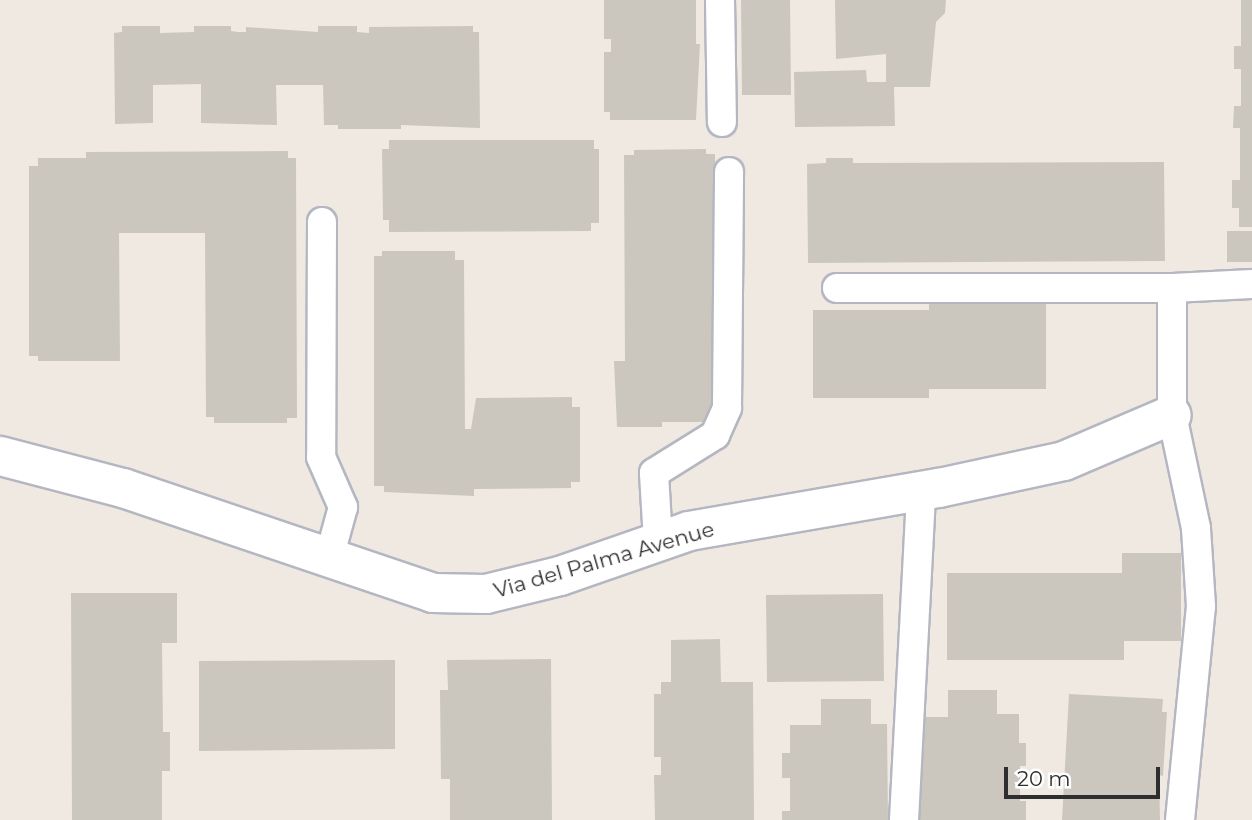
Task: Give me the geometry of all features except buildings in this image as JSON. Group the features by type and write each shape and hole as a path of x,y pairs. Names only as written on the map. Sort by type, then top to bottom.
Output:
{"street":[{"name":"Via del Palma Avenue","path":"0,456 123,488 433,593 486,594 560,576 689,531 921,491 1064,461 1172,415"}],"lane":[{"path":"720,0 722,122"},
{"path":"658,541 654,473 715,435 727,408 729,172"},
{"path":"322,222 321,457 343,507 329,558"},
{"path":"837,288 1172,288 1252,284"},
{"path":"1172,288 1172,415 1196,528 1201,606 1180,820"},
{"path":"904,820 921,491"}]}
